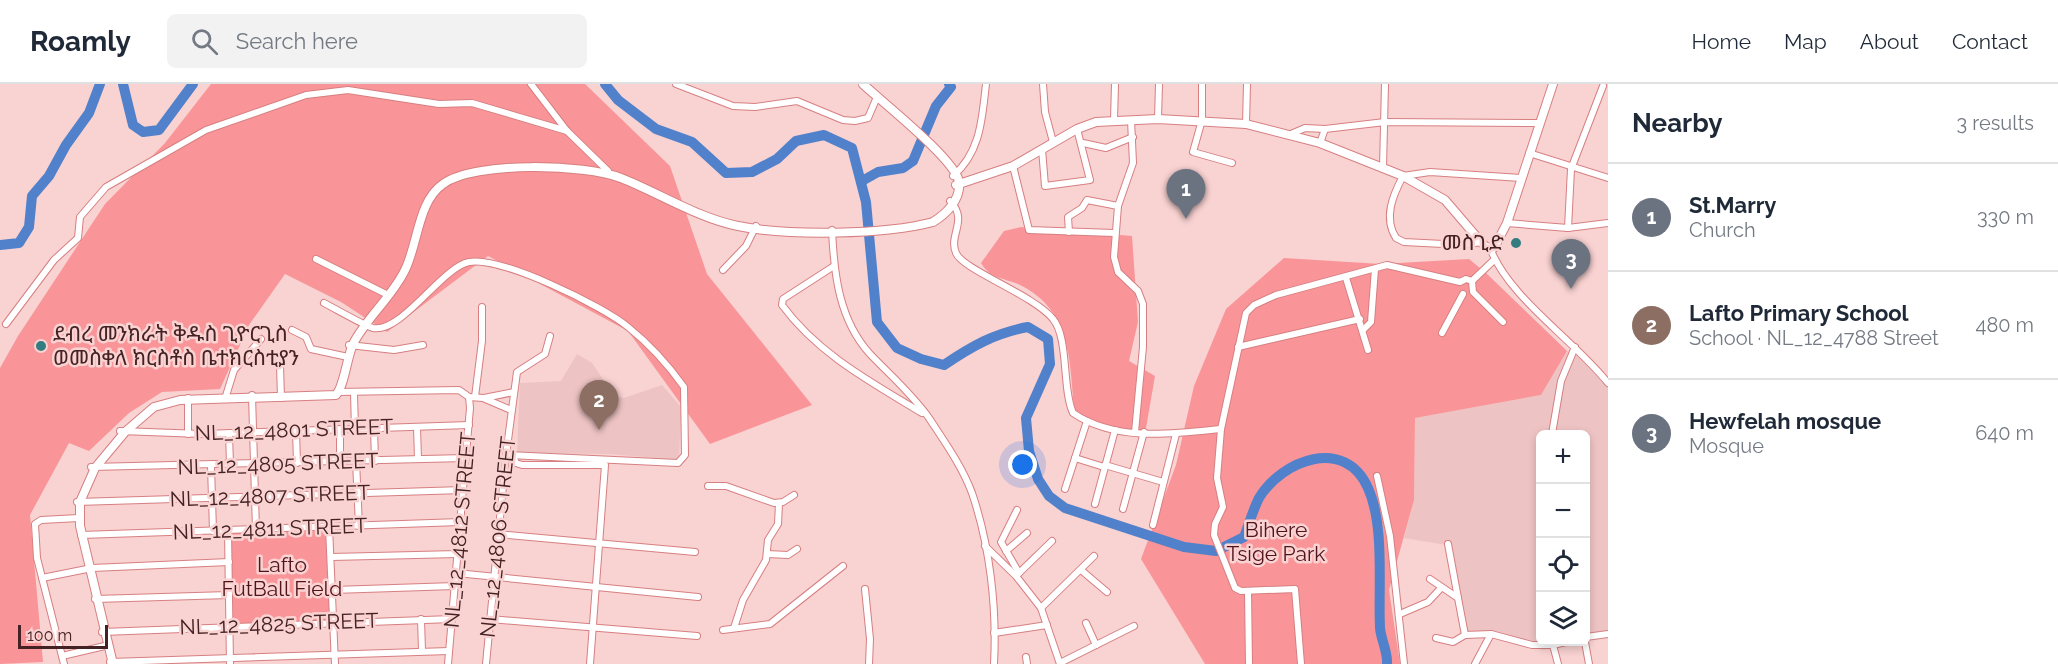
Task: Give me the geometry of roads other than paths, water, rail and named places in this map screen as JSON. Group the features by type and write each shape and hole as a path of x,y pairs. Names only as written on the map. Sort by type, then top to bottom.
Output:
{"main road":[{"path":"364,323 402,276 432,195 443,183 472,171 521,168 608,174 716,218 755,227 832,230 883,227 931,219 952,202 956,180 912,130 858,84"},
{"path":"863,84 876,98"},
{"path":"956,180 1013,166 1077,129 1114,120 1202,120 1246,124 1320,143 1403,176 1445,200 1481,242 1490,248 1497,245 1507,223 1553,84"},
{"path":"111,663 77,518 78,502 93,468 122,431 153,405 188,398 335,392 351,346 364,323 404,266 427,197 435,186 448,176 482,166 511,165 556,165 608,171 725,218 755,227"}],"street":[{"path":"531,84 567,131 608,171"},
{"path":"676,84 734,106 755,107 802,101 849,121 868,118 876,98"},
{"path":"956,180 979,138 986,84"},
{"path":"1043,84 1046,112 1053,142"},
{"path":"1114,120 1115,84"},
{"path":"1158,119 1159,84"},
{"path":"1202,84 1202,120 1193,152 1232,163"},
{"path":"1246,124 1247,84"},
{"path":"1383,168 1384,84"},
{"path":"1568,228 1571,168 1603,86"},
{"path":"6,324 54,260 78,238 80,217 106,187 196,135 291,99 348,90 444,105 472,103 567,131"},
{"path":"1131,120 1133,137 1131,175 1118,206 1114,233 1115,266 1138,291 1143,304 1143,347 1135,432"},
{"path":"1291,134 1305,128 1325,129 1385,122 1539,123"},
{"path":"1042,149 1045,185 1066,185 1091,179 1077,129"},
{"path":"1320,143 1325,129"},
{"path":"1083,144 1106,148 1133,137"},
{"path":"1529,153 1608,178"},
{"path":"1013,166 1029,230 1114,233"},
{"path":"1481,242 1463,245 1411,242 1396,238 1390,214 1394,193 1403,176 1430,172 1521,178"},
{"path":"1069,232 1068,216 1082,207 1087,200 1118,206"},
{"path":"952,202 958,216 955,245 958,256 971,267 1027,297 1054,320 1072,410 1087,421 1115,430 1176,434 1221,429"},
{"path":"1507,223 1568,228 1608,223"},
{"path":"723,270 746,246 755,227"},
{"path":"832,230 837,285 854,331 869,352 927,416 963,472 972,492 985,545 991,584 994,664"},
{"path":"1490,248 1494,260 1510,282 1575,346 1608,383"},
{"path":"316,259 386,294"},
{"path":"1472,281 1494,260"},
{"path":"324,303 373,328 381,327 407,312 465,263 495,263 544,280 627,325 684,387 686,452 678,463 509,456"},
{"path":"1301,664 1295,589 1248,591 1234,588 1215,542 1215,524 1223,502 1217,478 1221,429 1246,313 1254,305 1276,296 1396,265 1460,282 1466,279 1472,281"},
{"path":"834,266 783,299 782,305 796,325 818,345 863,378 927,416"},
{"path":"1363,330 1371,322 1375,269"},
{"path":"1346,278 1368,350"},
{"path":"1472,281 1473,292 1503,321"},
{"path":"1460,282 1459,288 1463,294"},
{"path":"1463,294 1473,292"},
{"path":"1442,333 1463,294"},
{"name":"NL_12_4812 STREET","path":"448,664 472,397 481,356 482,308"},
{"path":"1238,347 1360,319"},
{"path":"292,330 306,337 308,345 314,350 346,356"},
{"name":"NL_12_4806 STREET","path":"486,664 498,534 509,456 511,410 518,369 545,354 550,336"},
{"path":"225,397 234,370 261,339"},
{"path":"351,346 398,350 423,345"},
{"path":"1553,430 1561,381 1575,346"},
{"path":"280,365 281,396"},
{"path":"335,392 459,390 472,397 483,398 514,392"},
{"path":"354,393 355,429"},
{"path":"252,396 256,530"},
{"path":"188,398 188,434"},
{"path":"483,398 511,410"},
{"path":"1065,489 1087,421"},
{"name":"NL_12_4801 STREET","path":"122,431 188,434 469,425"},
{"path":"417,427 418,459"},
{"path":"340,429 340,461"},
{"path":"374,429 375,461"},
{"path":"1095,504 1115,430"},
{"path":"296,431 297,463"},
{"path":"1123,509 1144,432"},
{"path":"229,433 230,465"},
{"path":"1153,525 1176,434"},
{"path":"509,456 516,464 522,465 605,465 590,664"},
{"name":"NL_12_4805 STREET","path":"93,468 466,458"},
{"path":"1075,458 1163,482"},
{"path":"356,461 359,526"},
{"path":"211,466 213,531"},
{"path":"1377,476 1390,536 1404,664"},
{"path":"708,486 726,486 779,503 794,495"},
{"name":"NL_12_4807 STREET","path":"78,502 463,490"},
{"path":"734,628 744,600 762,569 767,554 768,540 778,524 779,503"},
{"path":"1017,510 1002,538 1018,575 1041,608 1060,663 1134,626"},
{"path":"64,664 42,578 35,524 41,520 77,518"},
{"name":"NL_12_4811 STREET","path":"81,535 461,522"},
{"path":"329,527 335,664"},
{"path":"228,531 230,661"},
{"path":"1006,551 1027,533"},
{"path":"498,534 695,552"},
{"path":"1018,575 1052,541"},
{"path":"1448,544 1465,635"},
{"path":"985,545 1018,575"},
{"path":"767,554 788,555 797,549"},
{"path":"332,557 458,554"},
{"path":"1041,608 1094,556"},
{"path":"42,578 90,568 229,562"},
{"path":"723,630 770,624 843,566"},
{"path":"1081,570 1107,592"},
{"path":"456,573 597,589 698,597"},
{"path":"1430,579 1458,598"},
{"path":"333,590 455,586"},
{"path":"1400,614 1428,603 1441,588"},
{"path":"865,589 870,639 868,664"},
{"path":"1248,591 1249,664"},
{"path":"97,599 229,595"},
{"name":"NL_12_4825 STREET","path":"104,632 452,618"},
{"path":"490,619 697,636"},
{"path":"421,620 422,651"},
{"path":"1086,623 1096,645"},
{"path":"994,633 1047,626"},
{"path":"1475,664 1491,634"},
{"path":"1436,638 1453,642 1465,635 1491,634 1536,645"},
{"path":"1590,636 1608,634"},
{"path":"62,656 107,645"},
{"path":"1553,646 1558,664"},
{"path":"1586,646 1589,664"},
{"path":"111,663 230,661 334,654 449,651"}],"waterway":[{"path":"0,245 19,243 29,227 32,196 49,176 66,145 89,113 100,84"},
{"path":"123,84 133,125 143,132 159,130 193,84"},
{"path":"605,84 618,100 656,129 692,142 726,173 752,172 777,159 796,141 824,135 852,148 866,202 877,322 897,348 921,359 944,365 984,341 1016,330 1028,327 1048,339 1050,364 1026,418 1029,451 1038,479 1049,496 1065,508 1184,547 1216,551 1244,537 1259,498 1282,473 1298,464 1314,459 1329,458 1344,462 1358,472 1368,488 1377,520 1380,556 1380,628 1387,664"},
{"path":"862,181 878,172 903,168 913,161 936,106 951,87 949,84"}],"place":[{"name":"St.Marry","path":"1186,219"},
{"name":"መስጊድ","path":"1516,243"},
{"name":"Hewfelah mosque","path":"1571,289"},
{"name":"ደብረ መንክራት ቅዱስ ጊዮርጊስ ወመስቀለ ክርስቶስ ቤተክርስቲያን","path":"41,346"},
{"name":"Lafto Primary School","path":"599,430"}],"park label":[{"name":"Bihere Tsige Park","path":"1276,542"},
{"name":"Lafto FutBall Field","path":"282,577"}]}
